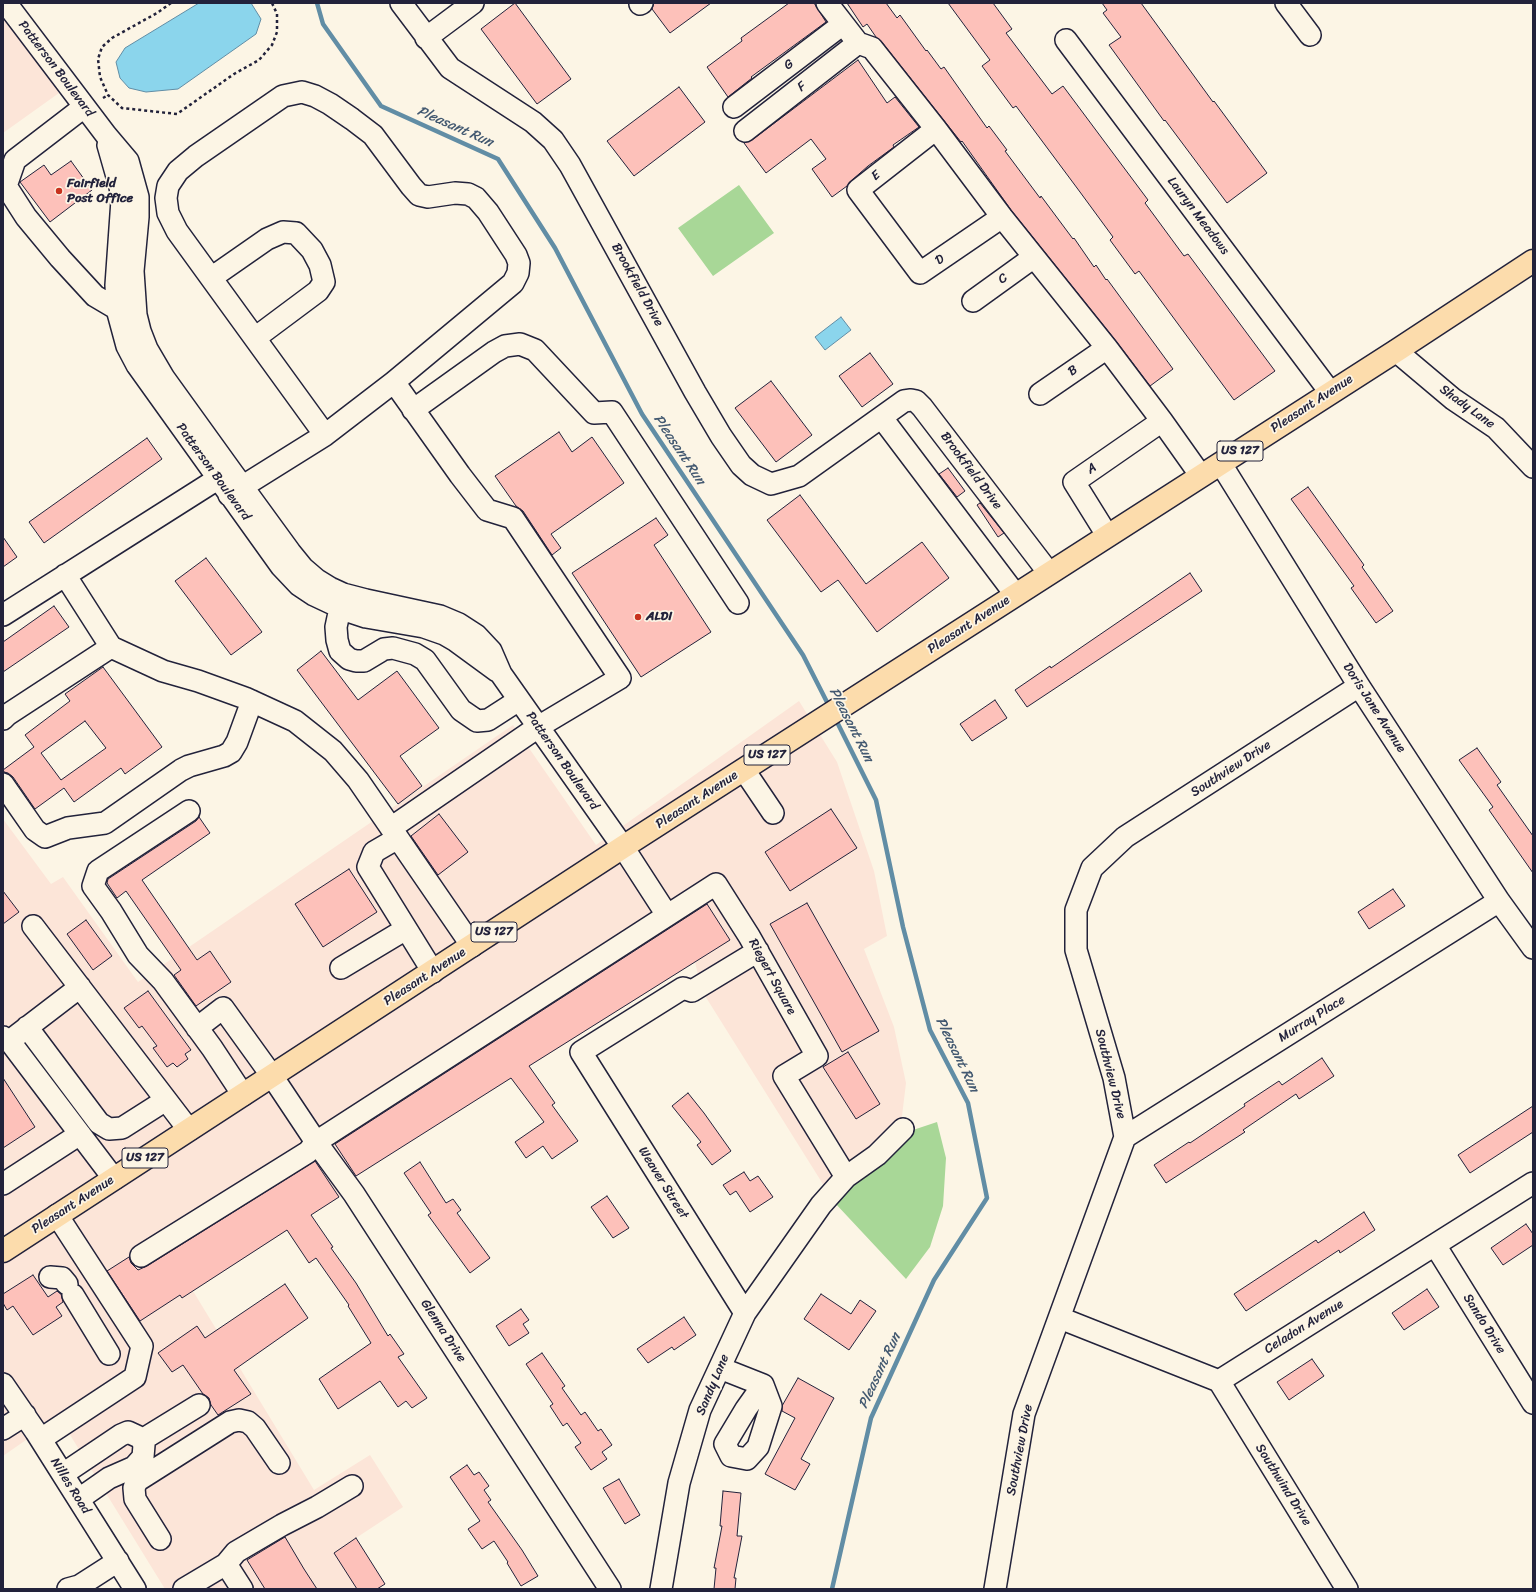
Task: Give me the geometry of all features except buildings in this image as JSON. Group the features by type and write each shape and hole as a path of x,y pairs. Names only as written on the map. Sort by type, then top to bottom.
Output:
{"main road":[{"name":"Pleasant Avenue","path":"3,1250 433,972 623,847 1107,535 1396,351 1533,260"}],"street":[{"name":"Patterson Boulevard","path":"6,3 94,103 106,136 122,200 116,285 117,309 127,346 137,365 230,483 304,568 330,588 341,600 366,600 440,616 459,624 476,635 491,651 501,674 623,847"},
{"name":"Brookfield Drive","path":"401,3 450,68 533,122 553,140 570,165 720,436 741,465 752,475 771,484 799,476 904,401 916,401 1049,573"},
{"path":"426,38 473,3"},
{"path":"827,3 858,43 872,48 936,129 1002,217 1162,421 1200,476"},
{"path":"1286,3 1310,35"},
{"name":"G","path":"734,106 843,24"},
{"name":"Lauryn Meadows","path":"1066,40 1330,392"},
{"name":"F","path":"745,131 858,43"},
{"path":"3,615 65,575 230,483 325,435 394,382 513,283 518,273 516,255 488,212 476,198 468,194 428,197 419,195 410,186 373,135 330,104 315,96 302,92 283,96 196,156 178,171 168,186 166,198 168,213 177,230 325,435"},
{"path":"94,103 15,160 6,186 26,217 60,258 96,296 117,309"},
{"name":"E","path":"889,232 858,190 936,129"},
{"name":"Patterson Boulevard","path":"106,136 128,161 138,197 138,217 133,272 134,296 136,315 147,349 230,483"},
{"name":"D","path":"889,232 920,273 1002,217"},
{"path":"211,278 267,239 283,232 296,233 312,250 320,265 324,282 318,291 255,338"},
{"name":"C","path":"973,301 1034,257"},
{"path":"413,410 505,346 520,344 535,350 594,414 612,412 738,603"},
{"name":"B","path":"1040,394 1106,348"},
{"name":"Shady Lane","path":"1396,351 1453,399 1496,428 1533,467"},
{"path":"394,382 487,510 513,518 620,678 538,727 394,833 374,852 368,867 433,972"},
{"path":"882,418 1016,594"},
{"name":"A","path":"1107,535 1074,482 1162,421"},
{"name":"Doris Jane Avenue","path":"1220,464 1498,901 1533,948"},
{"path":"65,575 111,647 163,671 198,681 252,701 295,721 334,751 358,780 472,946"},
{"path":"341,600 336,627 337,640 340,651 349,659 364,661 384,649 393,648 414,654 425,660 461,710 477,721 488,720 519,700"},
{"path":"3,719 111,647"},
{"name":"Southview Drive","path":"995,1589 1024,1414 1125,1136 1114,1078 1076,950 1076,910 1092,868 1125,837 1360,686"},
{"path":"3,784 35,830 45,837 68,828 105,823 181,770 189,766 224,756 231,752 238,742 252,701"},
{"path":"744,770 773,813"},
{"path":"189,811 98,870 93,886 138,955 163,981 243,1095"},
{"path":"141,1256 308,1152 316,1142 667,915 623,847"},
{"name":"Riegert Square","path":"667,915 716,884 758,951 817,1056 784,1076 846,1177"},
{"name":"Murray Place","path":"1125,1136 1498,901"},
{"path":"34,926 189,1130"},
{"path":"341,968 406,929"},
{"name":"Weaver Street","path":"745,1313 580,1052 684,988 692,991 758,951"},
{"path":"80,987 6,1043 80,1134 114,1179"},
{"name":"Glenna Drive","path":"197,1028 223,1008 354,1194 610,1589"},
{"path":"27,1027 99,1123 109,1129 122,1128 166,1100"},
{"name":"Sandy Lane","path":"661,1589 679,1483 700,1410 745,1313 821,1205 846,1177 877,1155 903,1129"},
{"path":"3,1184 80,1134"},
{"name":"Celadon Avenue","path":"1219,1380 1533,1183"},
{"path":"41,1439 135,1377 142,1346 57,1215"},
{"name":"Sando Drive","path":"1435,1245 1533,1403"},
{"path":"64,1285 109,1354"},
{"path":"1060,1318 1219,1380"},
{"path":"720,1368 763,1385"},
{"name":"Southwind Drive","path":"1219,1380 1347,1589"},
{"name":"Nilles Road","path":"3,1384 41,1439 135,1589"},
{"path":"142,1440 199,1405"},
{"path":"3,1429 25,1415"},
{"path":"160,1539 135,1499 134,1488 137,1481 230,1422 239,1420 248,1422 255,1428 279,1463"},
{"path":"63,1474 121,1435 128,1432 141,1438 144,1445 143,1457 134,1467 109,1478 79,1499"},
{"path":"191,1587 226,1564 236,1552 352,1486"},
{"path":"68,1589 79,1586 118,1561"},
{"path":"226,1564 242,1589"}],"path":[{"path":"171,3 157,13 112,38 102,47 98,59 100,77 108,95 122,108 177,114 234,74 259,60 272,45 277,32 277,14 272,3"},
{"path":"94,103 108,95"}],"shaded area":[{"path":"3,17 59,93 3,133"},
{"path":"799,701 837,762 874,871 887,936 864,949 894,1027 906,1083 902,1116 888,1141 826,1189 702,991 695,962 355,1176 339,1197 193,1291 314,1490 370,1455 403,1507 356,1538 385,1584 380,1587 380,1589 165,1589 59,1417 3,1456 3,819 51,884 63,877 138,982 513,725 596,845"}],"green space":[{"path":"739,185 774,233 713,276 678,228"},
{"path":"937,1122 946,1158 943,1206 930,1247 906,1279 834,1202 910,1131"}],"water":[{"path":"199,3 251,3 261,19 256,34 178,89 146,92 129,88 120,78 116,62 125,48"},
{"path":"841,317 851,330 825,350 815,337"}],"waterway":[{"name":"Pleasant Run","path":"317,3 323,24 381,106 498,159 555,248 642,414 803,655 830,708"},
{"name":"Pleasant Run","path":"832,1589 871,1418 934,1280 987,1198 968,1103 930,1030 903,927 876,800 835,718"}],"place":[{"name":"Fairfield Post Office","path":"59,191"},
{"name":"ALDI","path":"638,617"}]}
